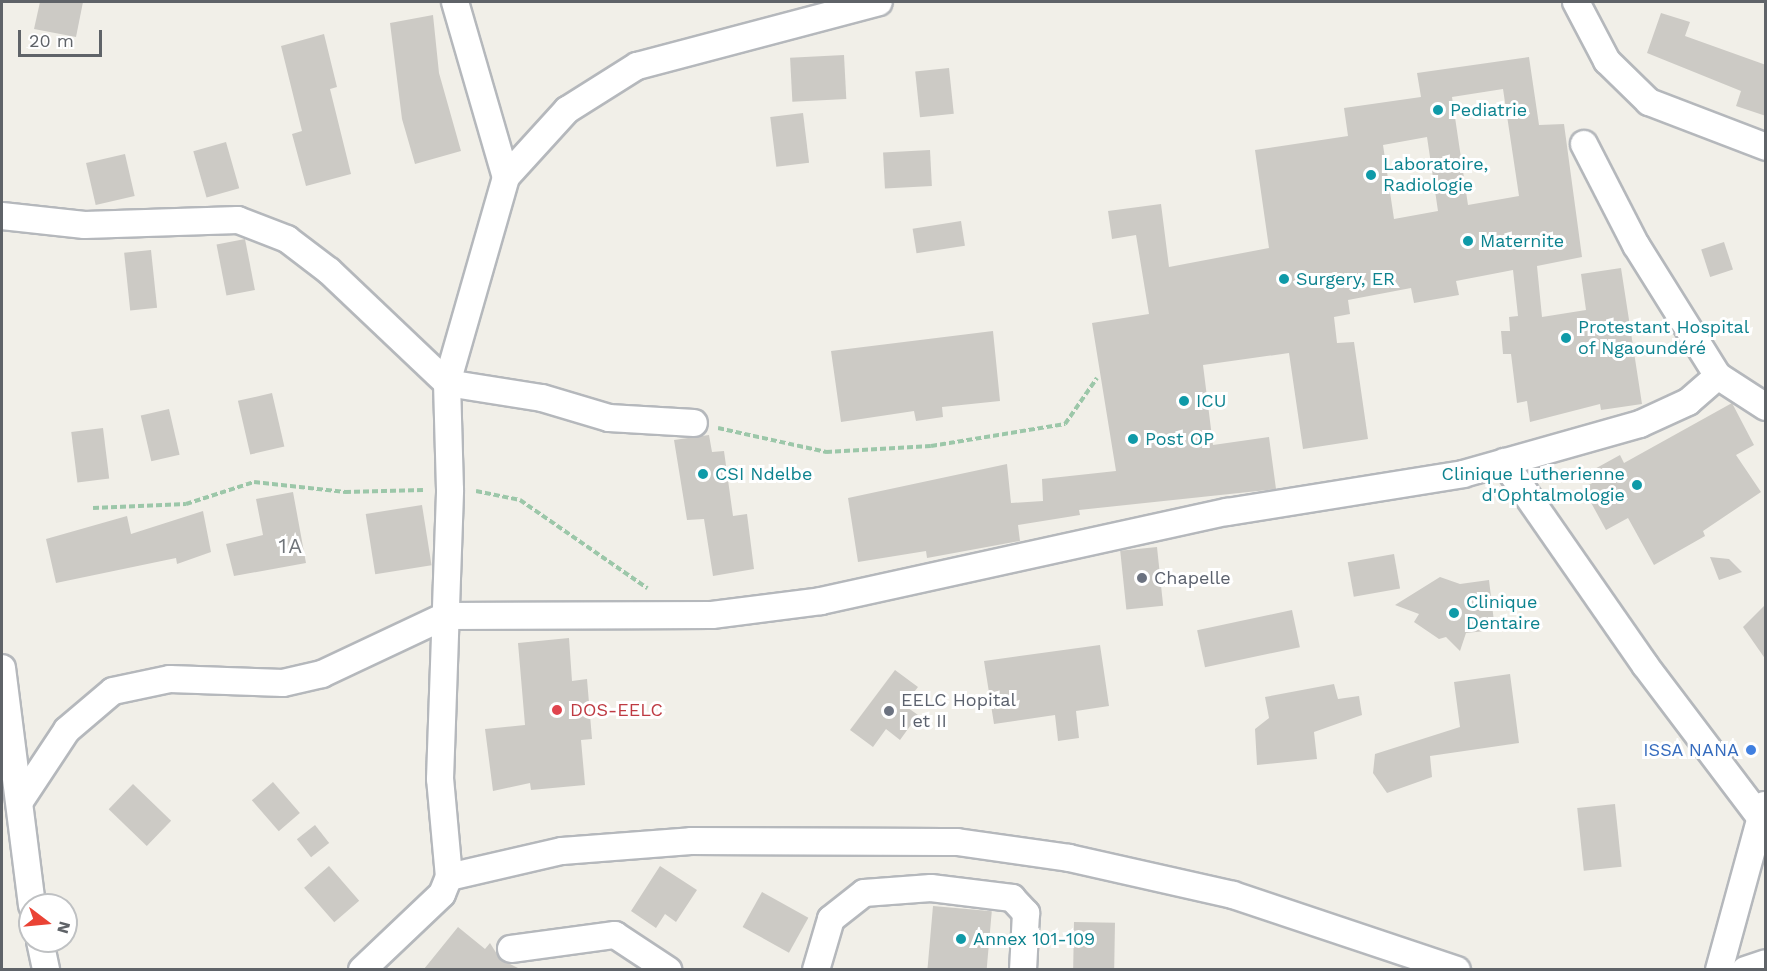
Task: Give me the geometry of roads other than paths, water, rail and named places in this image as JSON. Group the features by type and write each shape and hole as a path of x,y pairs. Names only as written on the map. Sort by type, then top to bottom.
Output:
{"street":[{"path":"455,2 506,177"},
{"path":"362,969 442,894 449,877 440,779 445,616 447,383 506,177 567,110 636,66 879,2"},
{"path":"1576,2 1606,61 1649,102 1766,147"},
{"path":"1584,144 1636,245 1718,376 1766,407"},
{"path":"2,216 85,225 238,220 288,239 329,271 447,383 542,398 609,418 694,423"},
{"path":"20,801 67,730 113,691 170,679 283,682 322,674 445,616 712,615 821,601 1227,512 1462,474 1640,424 1688,402 1718,376"},
{"path":"1504,462 1763,815 1719,969"},
{"path":"2,668 31,893"},
{"path":"449,877 562,850 691,841 957,842 1152,873 1457,969"},
{"path":"816,969 831,919 864,892 931,888 1012,898 1026,913 1023,969"},
{"path":"512,949 615,935 668,969"},
{"path":"43,953 46,969"},
{"path":"1745,969 1766,963"}],"place":[{"name":"Pediatrie","path":"1438,110"},
{"name":"Laboratoire, Radiologie","path":"1371,175"},
{"name":"Maternite","path":"1468,241"},
{"name":"Surgery, ER","path":"1284,279"},
{"name":"Protestant Hospital of Ngaoundéré","path":"1566,338"},
{"name":"ICU","path":"1184,401"},
{"name":"Post OP","path":"1133,439"},
{"name":"CSI Ndelbe","path":"703,474"},
{"name":"Clinique Lutherienne d'Ophtalmologie","path":"1637,485"},
{"name":"Chapelle","path":"1142,578"},
{"name":"Clinique Dentaire","path":"1454,613"},
{"name":"DOS-EELC","path":"557,710"},
{"name":"EELC Hopital I et II","path":"889,711"},
{"name":"ISSA NANA","path":"1751,750"},
{"name":"Annex 101-109","path":"961,939"}],"district":[{"name":"1A","path":"291,546"}]}
